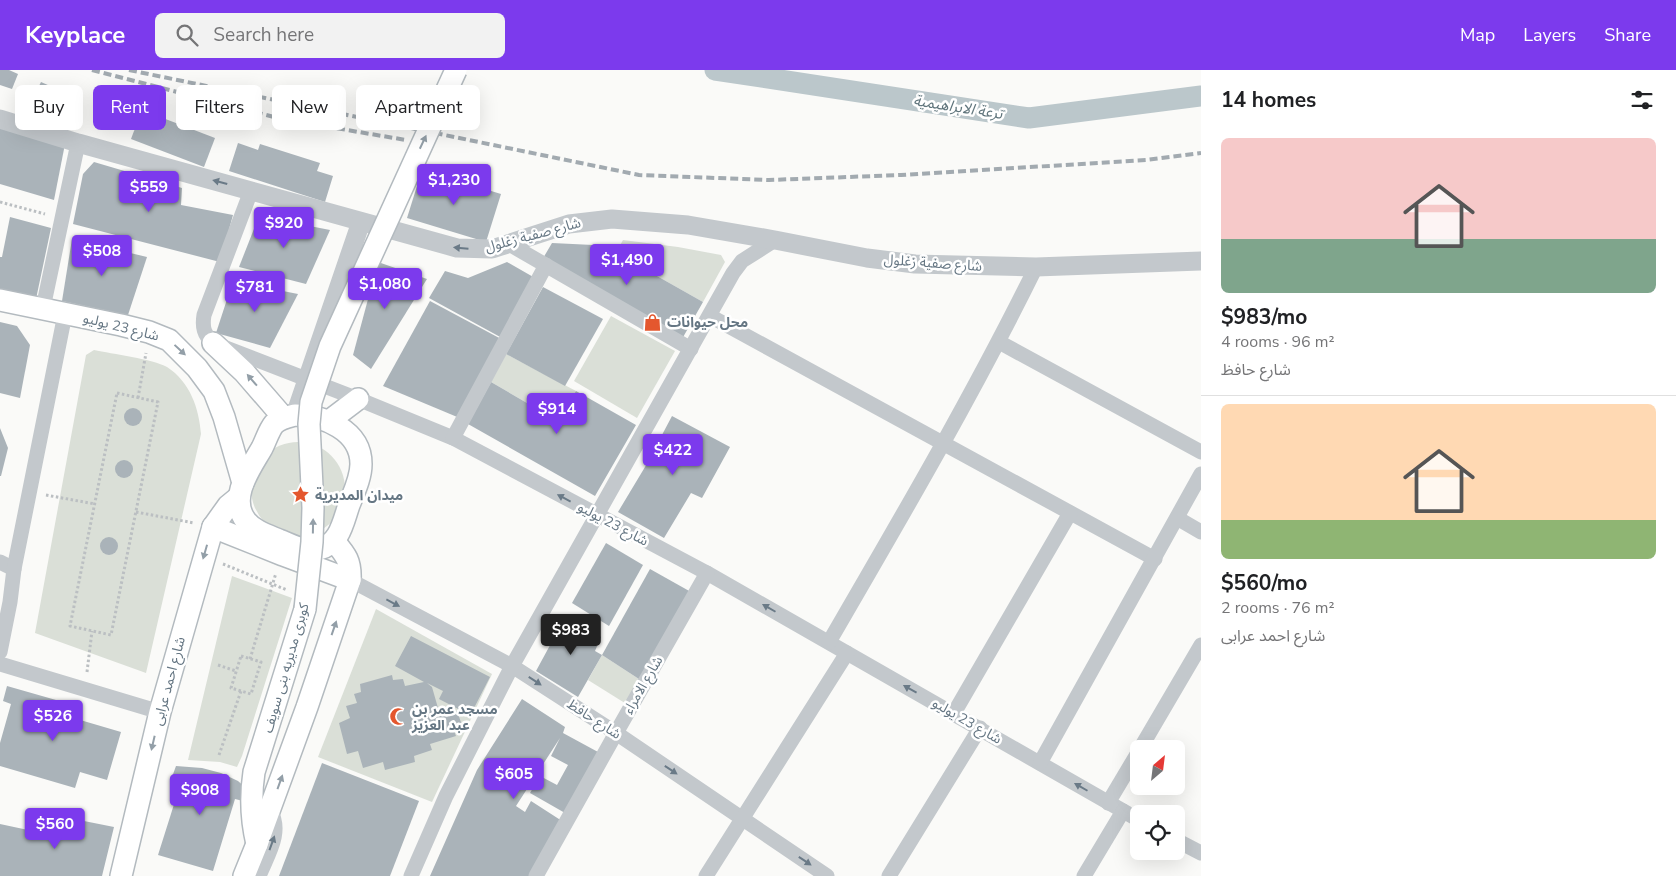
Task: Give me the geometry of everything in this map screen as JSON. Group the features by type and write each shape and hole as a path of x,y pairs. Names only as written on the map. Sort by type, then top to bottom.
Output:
{"main road":[{"name":"كوبرى مديريه بنى سويف","path":"257,844 251,811 254,772 305,609 312,542 312,474 309,424 311,402 330,346 456,70"},
{"name":"شارع 23 يوليو","path":"0,300 149,332 168,340 197,368 214,391 224,417 241,490"},
{"path":"213,343 244,372 305,417 339,427 360,454 359,476 339,535 334,541 318,550 301,549 255,529 248,524 241,512 241,490 274,424 305,417 358,398"},
{"name":"شارع احمد عرابى","path":"123,874 160,712 213,527 241,490"},
{"path":"213,527 350,580"},
{"path":"247,875 350,580 350,567 347,558 334,541"}],"street":[{"name":"شارع صفية زغلول","path":"0,119 78,143 457,248 492,249 569,224 612,219 688,226 775,240 867,258 915,264 1036,267 1201,261"},
{"path":"43,308 78,143"},
{"path":"213,343 204,332 204,315 251,191"},
{"path":"305,417 315,383 335,296 370,225"},
{"path":"315,383 353,302 370,225"},
{"path":"411,876 446,796 512,666 692,349 733,273 742,261 775,240"},
{"path":"509,244 692,349"},
{"path":"453,438 546,265"},
{"path":"829,642 944,444 999,342 1036,267"},
{"path":"335,296 353,302"},
{"path":"0,652 5,603 30,492 65,314"},
{"path":"710,316 1155,559"},
{"path":"999,342 1201,452"},
{"name":"شارع 23 يوليو","path":"213,343 358,398 453,438 707,573 1130,815"},
{"path":"1040,763 1201,474"},
{"path":"954,713 1070,513"},
{"path":"1177,518 1201,532"},
{"path":"0,562 14,569"},
{"name":"شارع الامراء","path":"536,876 707,573"},
{"name":"شارع حافظ","path":"350,580 512,666 616,733 827,876"},
{"path":"1145,740 1197,660 1201,645"},
{"path":"706,876 847,653"},
{"path":"0,664 160,712"},
{"path":"889,876 980,728"},
{"path":"1108,803 1130,765"},
{"path":"247,875 275,839 274,816 270,810"},
{"path":"1084,876 1123,811"},
{"path":"1185,845 1201,853"}],"path":[{"path":"0,202 62,218"},
{"path":"138,398 149,332"},
{"path":"117,393 138,398 158,402 111,635 70,626 117,393"},
{"path":"30,492 95,504"},
{"path":"136,512 213,527"},
{"path":"250,659 272,584 283,555"},
{"path":"204,557 289,591"},
{"path":"85,689 92,630"},
{"path":"241,656 261,662 251,694 231,688 236,671 241,656"},
{"path":"218,666 236,671"},
{"path":"219,755 241,691"}],"shaded area":[{"path":"623,240 721,255 725,262 703,302 657,276 607,269"},
{"path":"611,316 675,351 637,418 574,381"},
{"path":"94,350 142,359 167,367 182,380 192,396 200,424 201,434 146,673 35,633 86,355"},
{"path":"506,354 576,391 558,421 491,382"},
{"path":"298,442 316,446 331,456 341,471 345,489 341,507 331,522 316,532 298,536 280,532 265,522 255,507 251,489 255,471 265,456 280,446"},
{"path":"232,576 292,598 237,767 220,762 188,760"},
{"path":"376,609 492,674 432,802 318,757"},
{"path":"602,655 642,681 628,705 588,680"}],"building":[{"path":"0,70 9,70 18,74 12,89 0,85"},
{"path":"166,119 176,123 176,130 194,130 215,138 204,167 131,139 134,130 166,130"},
{"path":"0,127 65,144 54,200 0,184"},
{"path":"238,143 258,150 260,144 320,163 317,171 333,176 325,202 229,171"},
{"path":"94,162 182,188 181,205 233,215 220,262 73,224 83,174"},
{"path":"422,170 501,194 486,242 407,218"},
{"path":"259,216 330,230 306,284 239,267"},
{"path":"10,217 51,228 36,299 0,292 0,257 2,257"},
{"path":"72,239 147,257 128,315 62,301"},
{"path":"552,243 614,246 618,249 607,269 657,276 703,302 682,339 542,260"},
{"path":"378,262 427,279 371,369 353,355"},
{"path":"507,262 535,278 502,338 429,298 445,271 468,278"},
{"path":"233,281 298,294 270,348 216,333"},
{"path":"543,287 603,319 565,386 506,354"},
{"path":"430,301 503,340 462,419 383,386"},
{"path":"0,322 17,326 30,345 20,398 0,393"},
{"path":"491,382 558,421 576,391 636,425 595,496 468,424"},
{"path":"133,408 139,411 142,417 139,423 133,426 127,423 124,417 127,411"},
{"path":"672,416 730,447 702,498 691,493 664,538 618,512"},
{"path":"0,428 8,448 1,476 0,476"},
{"path":"124,460 130,463 133,469 130,475 124,478 118,475 115,469 118,463"},
{"path":"109,537 115,540 118,546 115,552 109,555 103,552 100,546 103,540"},
{"path":"606,543 643,565 609,626 572,603"},
{"path":"650,569 691,592 642,681 602,655"},
{"path":"567,614 601,637 595,651 602,655 578,697 536,671"},
{"path":"411,636 490,677 473,710 467,706 464,712 439,699 443,691 427,683 432,687 440,715 457,711 463,728 454,731 456,736 430,744 432,750 414,756 415,762 385,770 383,762 363,768 358,751 347,754 339,723 350,718 346,706 357,703 354,694 361,692 360,684 392,675 393,680 403,679 405,686 424,682 395,666"},
{"path":"7,686 56,700 53,712 121,732 107,780 80,772 75,788 0,766 0,743 11,704 3,701"},
{"path":"522,699 565,727 563,733 598,752 565,813 530,793 540,776 557,785 568,765 551,756 560,738 516,806 525,812 531,801 562,821 531,876 430,876 477,770"},
{"path":"322,763 419,801 390,876 279,876"},
{"path":"176,766 202,768 221,773 238,781 247,789 243,801 235,799 213,871 158,855 182,779 172,777"},
{"path":"74,819 114,827 102,876 0,876 0,824 42,833 45,824 71,830"}],"waterway":[{"name":"ترعة الابراهيمية","path":"715,70 1029,118 1201,96"}],"railway":[{"path":"92,70 282,119 406,140"},
{"path":"129,70 639,175 769,180 901,175 1146,160 1201,153"}],"place":[{"name":"محل حيوانات","path":"653,322"},
{"name":"ميدان المديرية","path":"301,495"},
{"name":"مسجد عمر بن عبد العزيز","path":"398,717"}]}
